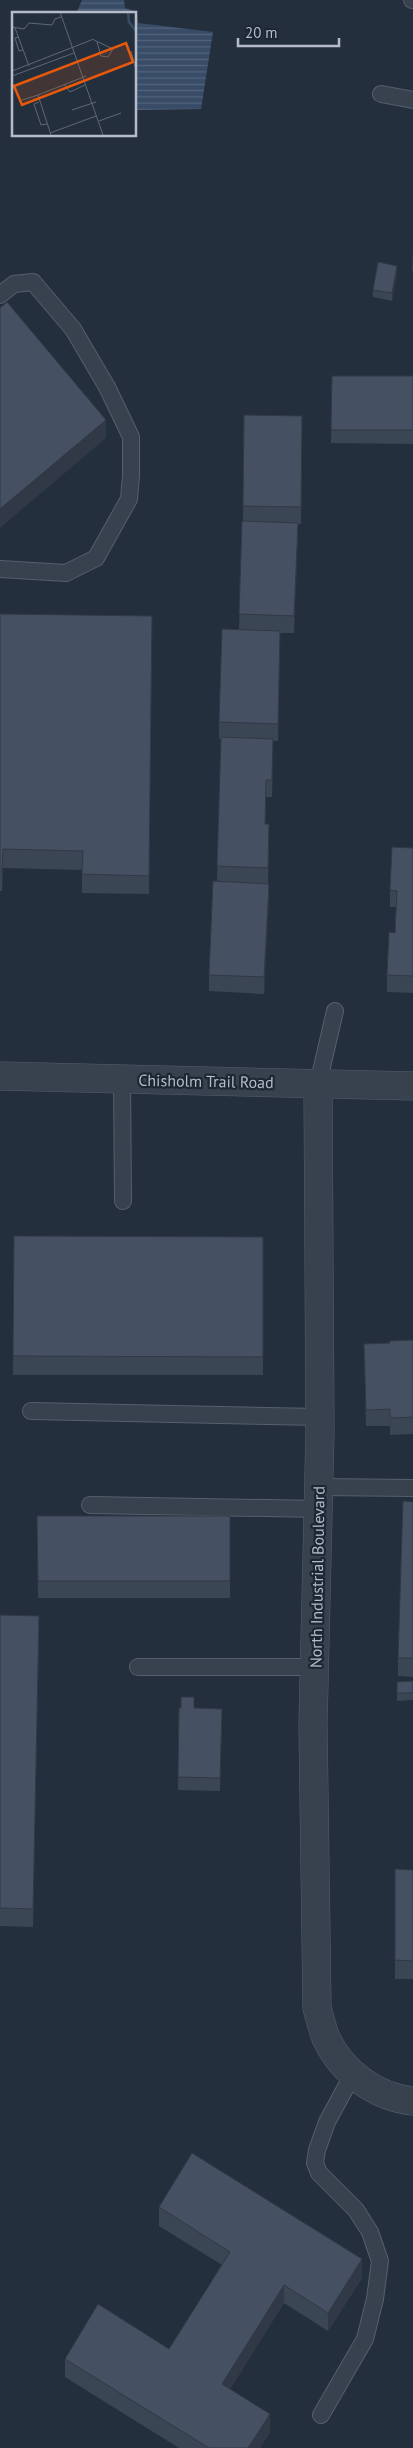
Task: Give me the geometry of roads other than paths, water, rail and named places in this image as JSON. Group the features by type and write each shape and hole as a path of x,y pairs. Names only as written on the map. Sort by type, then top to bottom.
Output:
{"street":[{"name":"Chisholm Trail Road","path":"0,1076 413,1086"},
{"name":"North Industrial Boulevard","path":"318,1084 320,1417 315,1668 317,2008 326,2038 348,2069"},
{"path":"348,2069 362,2082 381,2092 413,2101"}],"lane":[{"path":"381,94 413,100"},
{"path":"0,295 14,284 33,282 73,329 111,395 132,437 132,446 129,499 96,558 66,573 0,569"},
{"path":"318,1084 335,1011"},
{"path":"122,1079 123,1201"},
{"path":"31,1411 320,1417"},
{"path":"90,1504 319,1498 413,1488"},
{"path":"138,1667 315,1668"},
{"path":"321,2415 365,2339 375,2298 380,2261 370,2232 356,2210 319,2173 315,2163 317,2150 348,2069"}],"water":[{"path":"82,0 124,0 125,8 137,12 138,23 213,32 201,109 136,110 136,12 77,12"}]}
